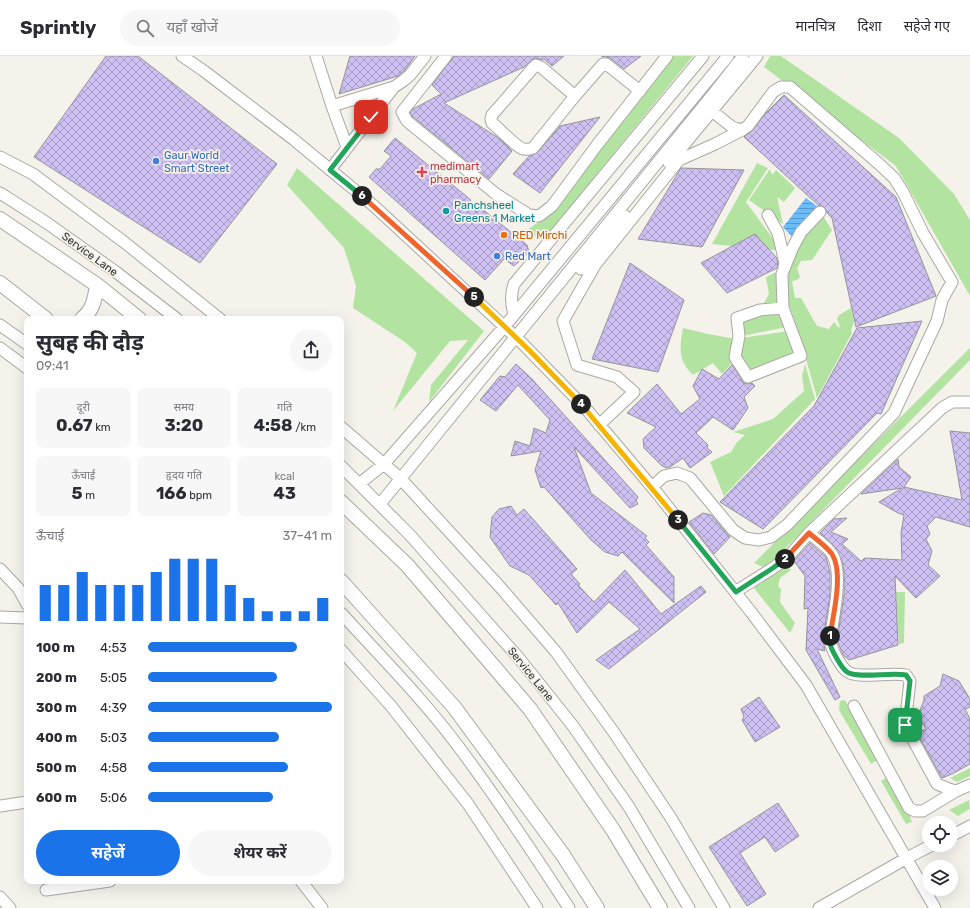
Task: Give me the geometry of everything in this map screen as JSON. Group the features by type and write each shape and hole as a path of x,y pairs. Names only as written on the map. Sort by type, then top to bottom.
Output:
{"main road":[{"path":"0,219 97,285 135,316"},
{"path":"0,283 42,316"},
{"path":"86,316 92,307 97,285"},
{"path":"344,505 407,565 530,709 612,830 660,908"},
{"path":"344,584 454,707 563,855 597,908"}],"street":[{"path":"182,56 204,71 374,206 504,326 587,410 652,487 736,592 806,686 935,908"},
{"path":"316,56 332,106 348,148"},
{"path":"332,106 394,87 410,75 425,56"},
{"path":"446,56 402,112 404,116 407,121 496,194 529,215 540,216 552,206 597,145 668,56"},
{"path":"514,315 511,303 511,293 514,284 703,56"},
{"path":"359,484 384,464 514,315 728,56"},
{"path":"518,340 743,56"},
{"path":"380,504 757,56"},
{"path":"575,96 541,67 536,65 492,115 492,123 522,149 529,150 533,148 603,64 610,67 640,91"},
{"path":"330,170 394,87"},
{"path":"599,425 634,392 617,377 577,365 564,321 595,265 679,160 742,130 748,126 773,92 781,87 790,87 894,178 952,282 942,300 938,321 894,413 787,525 771,537 759,540 745,538 733,530 690,478 677,473 664,476 652,487"},
{"path":"712,111 732,127 742,130"},
{"path":"0,156 32,174 53,189 124,242 216,316"},
{"name":"Service Lane","path":"0,194 47,223 116,272 173,316"},
{"path":"782,274 801,232 820,212"},
{"path":"768,215 778,233 785,264 782,274 783,308 801,356 748,377 735,357 739,336 737,318 760,310 783,308"},
{"path":"0,325 24,342"},
{"path":"0,348 24,366"},
{"path":"736,592 788,557 809,533 942,408 952,402 970,402"},
{"path":"344,430 401,479 500,587 556,652 615,734 672,818 724,908"},
{"name":"Service Lane","path":"344,469 409,534 518,657 573,726 629,807 689,908"},
{"path":"809,533 831,553 836,563 838,577 830,647 844,669 849,673 898,673 906,675 910,681 905,725 937,784 956,791"},
{"path":"0,569 18,588 24,599"},
{"path":"344,616 411,689 460,749 518,830 569,908"},
{"path":"0,617 24,618"},
{"path":"344,653 391,706 468,804 537,908"},
{"path":"854,706 909,808 915,811 923,811 956,791 970,786"},
{"path":"0,806 24,802"},
{"path":"958,832 970,826"},
{"path":"819,908 922,850"},
{"path":"46,890 89,884"},
{"path":"303,884 322,908"},
{"path":"0,897 10,908"}],"green space":[{"path":"674,56 693,56 543,240 526,231 551,213"},
{"path":"770,56 781,56 899,138 954,194 970,220 970,296 896,166 764,67"},
{"path":"757,163 768,168 746,202 782,251 712,244"},
{"path":"297,168 484,331 429,402 431,385 468,340 450,341 393,411 417,353 405,342 353,308 356,286 344,248 287,185"},
{"path":"770,169 772,175 776,170 795,188 784,202 777,197 783,224 749,200"},
{"path":"821,213 832,230 812,260 801,261 797,268 800,277 797,280 792,281 795,298 801,298 817,326 829,329 834,322 839,328 840,326 837,319 839,315 851,308 854,322 851,330 852,333 817,398 798,330 783,288 787,269 796,248"},
{"path":"780,270 780,306 762,307 769,294 766,277"},
{"path":"757,312 783,313 787,327 742,336 739,319"},
{"path":"683,328 736,339 732,363 722,374 713,363 693,375 681,357"},
{"path":"789,331 800,354 748,375 737,355 741,338"},
{"path":"970,348 970,360 766,568 754,563"},
{"path":"805,364 815,399 724,496 710,462 731,452 737,442 745,435 733,432 773,419 804,391 802,376"},
{"path":"784,564 791,570 780,578 778,586 781,589 780,602 795,623 790,633 754,588"},
{"path":"896,592 905,592 904,643 899,644"},
{"path":"845,700 879,759 871,764 839,710 840,701"},
{"path":"970,768 970,776 957,782 950,778"},
{"path":"886,778 891,780 908,811 912,822 906,824 881,781"},
{"path":"969,800 970,809 958,816 949,810"}],"water":[{"path":"806,198 818,207 793,238 783,227"}],"building":[{"name":"Gaur World Smart Street","path":"106,56 138,56 277,164 200,263 34,157"},
{"path":"350,56 415,56 405,70 398,76 339,94"},
{"path":"454,56 564,56 552,66 544,59 534,58 524,67 444,103 500,139 512,151 489,179 410,113 413,109 441,94 432,85"},
{"path":"601,56 641,56 624,69 610,58"},
{"path":"784,95 896,197 936,296 856,327 832,218 824,207 818,205 744,137 753,130 766,113"},
{"path":"600,117 540,193 513,174 529,156 538,152 560,126"},
{"name":"Panchsheel Greens 1 Market","path":"395,138 471,200 468,204 477,212 481,208 527,245 529,252 514,266 504,259 485,280 369,177 376,169 380,169 391,156 384,151"},
{"path":"681,168 744,170 702,247 638,239"},
{"path":"755,234 776,257 778,263 777,268 727,293 701,263"},
{"path":"630,263 684,300 658,372 592,359"},
{"path":"922,321 881,414 877,413 763,529 720,502 814,406 857,328"},
{"path":"516,364 532,379 638,497 636,501 638,504 630,508 574,447 591,493 647,536 645,538 649,542 646,545 674,577 674,603 622,552 618,556 605,552 591,540 544,487 541,488 535,470 541,451 511,456 515,441 530,446 534,428 546,433 550,420 518,385 496,411 480,400 500,376 505,377"},
{"path":"732,365 744,383 752,383 755,386 744,397 748,408 733,430 713,417 696,433 708,445 707,448 712,452 690,468 683,458 670,467 666,468 661,465 644,448 643,439 656,427 627,413 657,384 681,414 700,399 693,386 702,369 719,379"},
{"path":"950,431 970,433 970,527 936,517 927,526 930,534 926,539 932,551 928,565 940,576 916,598 895,576 898,645 849,660 843,655 837,640 844,596 844,572 842,561 835,547 820,533 834,519 847,518 831,532 848,539 842,544 861,561 865,558 902,560 901,533 904,515 879,502 902,488 861,494 898,459 899,467 911,477 904,487 962,500"},
{"path":"511,506 517,515 524,509 577,569 571,574 580,584 578,585 594,602 625,570 661,614 701,586 706,592 609,669 596,660 640,629 609,602 577,633 558,603 556,605 529,575 510,566 490,537 492,517 499,509"},
{"path":"703,513 711,515 730,537 714,554 689,522"},
{"path":"810,543 826,557 830,573 830,595 823,639 825,651 817,649 840,697 835,700 806,650 808,608 804,609 805,576 794,561"},
{"path":"943,674 959,681 970,699 970,707 965,709 970,719 970,764 942,778 917,733 926,729 918,716 924,696 940,686"},
{"path":"759,697 780,727 755,742 742,720 744,717 741,709"},
{"path":"778,803 799,836 775,852 765,837 740,853 766,894 747,906 709,847"}],"place":[{"name":"Gaur World Smart Street","path":"156,161"},
{"name":"medimart pharmacy","path":"422,172"},
{"name":"Panchsheel Greens 1 Market","path":"446,211"},
{"name":"RED Mirchi","path":"504,235"},
{"name":"Red Mart","path":"497,256"}],"route":[{"path":"371,117 330,170 374,206 470,293 530,351 587,410 657,493 736,592 788,557 809,533 831,553 836,563 838,577 830,647 844,669 849,673 898,673 906,675 910,681 905,725"}]}
